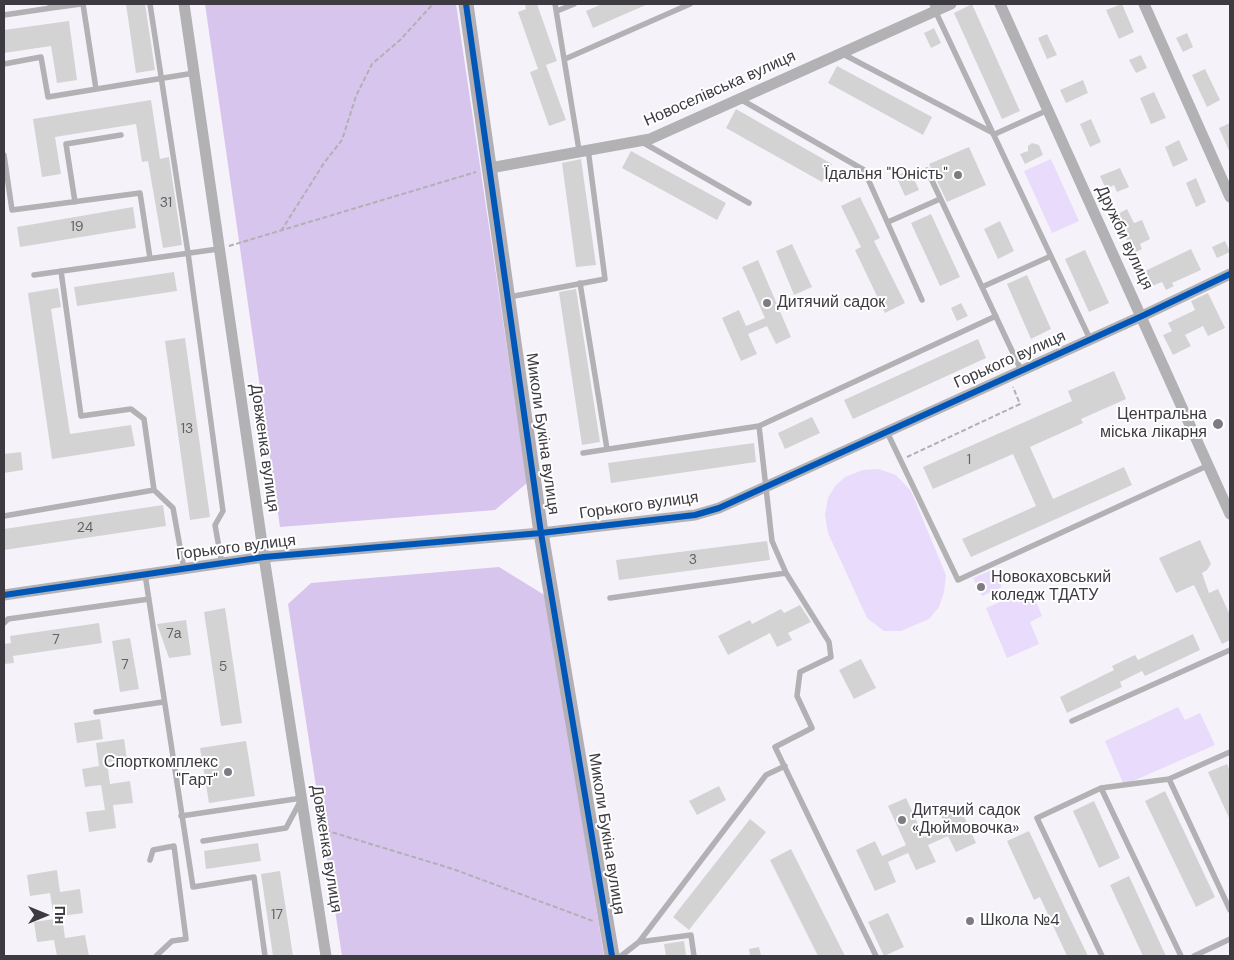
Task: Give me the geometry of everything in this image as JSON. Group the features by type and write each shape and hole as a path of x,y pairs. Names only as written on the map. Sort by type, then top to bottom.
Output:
{"street":[{"name":"Довженка вулиця","path":"184,4 218,249 326,956"},
{"name":"Миколи Букіна вулиця","path":"466,4 542,533 612,956"},
{"name":"Новоселівська вулиця","path":"490,168 650,139 841,53 934,7 951,4"},
{"name":"Дружби вулиця","path":"1000,4 1230,514"},
{"path":"1144,4 1230,197"},
{"name":"Горького вулиця","path":"4,595 264,557 542,533 695,515 719,508 886,430 1142,316 1230,274"}],"lane":[{"path":"4,15 51,6 82,4 96,89"},
{"path":"150,4 188,253 222,512 215,525 222,564"},
{"path":"509,297 606,279 555,4"},
{"path":"557,11 574,4"},
{"path":"565,59 690,4"},
{"path":"934,7 1090,339"},
{"path":"841,53 995,134"},
{"path":"4,64 41,57 48,97 194,73"},
{"path":"740,99 864,170 922,300"},
{"path":"995,134 1048,110"},
{"path":"75,202 66,144 121,135"},
{"path":"640,141 749,203"},
{"path":"4,155 12,210 140,193 150,258"},
{"path":"927,170 1021,370"},
{"path":"888,222 940,199"},
{"path":"34,275 218,249"},
{"path":"982,287 1051,256"},
{"path":"61,271 81,416 131,409 144,419 154,490 173,508 184,568"},
{"path":"580,284 608,449"},
{"path":"582,453 758,426 996,316"},
{"path":"758,426 772,540 786,573 829,642 831,657 800,672 797,696 812,728 775,746 876,956"},
{"path":"886,430 958,580 1209,465"},
{"path":"4,516 154,490"},
{"path":"610,598 786,573"},
{"path":"145,574 183,833 193,887 254,878 265,956"},
{"path":"4,623 8,619 149,599"},
{"path":"1072,721 1230,650"},
{"path":"96,712 163,702"},
{"path":"1102,956 1037,818 1101,788 1169,779 1230,752"},
{"path":"621,956 639,942 766,775 784,766"},
{"path":"1169,779 1230,910"},
{"path":"1101,788 1181,956"},
{"path":"181,816 302,798"},
{"path":"203,841 286,828 302,798"},
{"path":"156,956 172,941 186,939 174,846 183,833"},
{"path":"150,860 153,850 174,846"},
{"path":"639,942 691,935 694,956"},
{"path":"1194,956 1230,940"}],"path":[{"path":"281,231 324,163 342,140 356,96 372,64 400,40 433,4"},
{"path":"218,249 490,168"},
{"path":"900,461 1020,404 1007,376"},
{"path":"306,825 453,869 607,926"}],"shaded area":[{"path":"205,4 456,4 527,483 495,510 280,527"},
{"path":"1051,159 1079,221 1052,233 1024,171"},
{"path":"879,469 896,475 911,491 946,575 944,592 939,607 929,619 901,631 884,631 867,618 828,533 825,515 828,498 835,486 845,477 863,470"},
{"path":"499,567 546,596 604,956 342,956 288,604 311,583"},
{"path":"994,569 1002,587 982,596 973,578"},
{"path":"1031,589 1042,616 1030,622 1039,644 1007,658 986,608"},
{"path":"1178,707 1185,720 1200,713 1215,745 1124,785 1105,741"}],"building":[{"path":"126,4 145,4 155,70 136,73"},
{"path":"525,4 537,4 557,61 546,65 566,120 549,126 530,72 538,69 518,12 526,9"},
{"path":"602,4 648,4 593,28 586,11"},
{"path":"972,4 1020,111 1002,119 954,13"},
{"path":"1122,4 1134,32 1119,39 1106,10"},
{"path":"69,21 77,80 57,83 51,46 4,53 4,30"},
{"path":"934,28 941,43 931,48 924,33"},
{"path":"1187,33 1193,47 1183,52 1176,38"},
{"path":"1047,34 1057,55 1047,59 1038,38"},
{"path":"1141,55 1147,68 1136,73 1129,60"},
{"path":"837,66 932,117 923,135 828,83"},
{"path":"1205,69 1220,100 1207,107 1192,75"},
{"path":"1083,80 1088,93 1066,103 1060,90"},
{"path":"1154,92 1166,118 1151,124 1140,98"},
{"path":"151,100 160,159 169,157 182,245 163,248 148,161 142,162 136,124 55,137 61,174 42,177 33,119"},
{"path":"736,109 832,164 822,182 726,128"},
{"path":"1091,119 1101,142 1090,147 1080,124"},
{"path":"1230,123 1230,153 1219,128"},
{"path":"1179,140 1188,160 1173,167 1165,147"},
{"path":"1032,143 1039,145 1043,155 1025,164 1020,154 1028,151 1028,146"},
{"name":"Їдальня \"Юність\"","path":"969,147 986,185 947,202 929,164"},
{"path":"631,151 726,203 717,220 622,168"},
{"path":"581,159 596,265 576,267 562,163"},
{"path":"1120,168 1129,187 1117,192 1114,185 1106,189 1100,176"},
{"path":"910,170 919,190 905,196 896,176"},
{"path":"1196,178 1206,202 1196,207 1186,183"},
{"path":"860,197 880,238 874,241 905,303 885,313 855,250 861,247 841,206"},
{"path":"133,207 136,228 20,247 17,227"},
{"path":"1127,209 1134,223 1142,220 1150,239 1140,244 1142,249 1133,253 1116,215"},
{"path":"931,214 960,277 940,286 911,223"},
{"path":"1000,221 1014,251 998,259 984,229"},
{"path":"1225,241 1230,252 1217,258 1212,247"},
{"path":"792,244 812,287 794,295 776,251"},
{"path":"1191,249 1201,270 1172,283 1174,286 1166,290 1162,282 1147,288 1141,273"},
{"path":"1085,250 1109,303 1089,312 1065,259"},
{"name":"Дитячий садок","path":"758,260 791,337 776,344 767,326 748,334 757,354 741,361 722,318 739,310 746,326 765,318 742,267"},
{"path":"174,272 177,291 77,306 74,287"},
{"path":"1027,275 1051,329 1031,339 1007,284"},
{"path":"58,288 61,307 51,309 70,434 131,425 135,446 52,459 28,293"},
{"path":"576,289 600,442 582,445 559,292"},
{"path":"1208,293 1225,328 1208,336 1203,326 1185,335 1191,346 1173,355 1163,335 1172,331 1168,323 1195,310 1191,301"},
{"path":"961,303 968,316 957,321 951,308"},
{"path":"185,338 210,517 190,520 165,341"},
{"path":"978,339 986,358 853,419 844,400"},
{"path":"1114,371 1126,399 1081,419 1083,423 1030,447 1053,499 1124,467 1132,485 971,557 962,539 1036,506 1013,454 933,489 923,467 1072,401 1068,391"},
{"path":"812,417 820,433 785,449 778,433"},
{"path":"754,443 756,462 611,483 608,463"},
{"path":"21,452 23,470 4,473 4,454"},
{"path":"163,505 166,526 4,550 4,529"},
{"path":"1200,540 1211,564 1202,573 1209,593 1218,589 1230,615 1230,640 1222,644 1194,585 1176,593 1159,558"},
{"path":"767,541 770,560 619,580 616,560"},
{"path":"800,605 811,622 788,633 792,640 777,647 770,633 728,655 718,636 750,620 752,624 781,609 784,613"},
{"path":"225,608 242,723 221,726 204,612"},
{"path":"186,620 191,655 169,658 157,624"},
{"path":"99,623 102,643 13,656 14,663 4,664 4,644 11,643 10,636"},
{"path":"1193,634 1200,650 1145,676 1142,671 1120,682 1122,687 1067,713 1060,697 1114,670 1112,666 1135,655 1138,660"},
{"path":"130,638 139,689 120,692 112,641"},
{"path":"861,659 876,688 854,699 839,670"},
{"path":"100,719 103,739 77,743 74,723"},
{"path":"124,739 127,760 107,762 110,784 130,781 133,803 113,805 116,828 89,832 86,812 105,810 101,785 85,787 82,769 99,766 96,743"},
{"name":"Спорткомплекс \"Гарт\"","path":"246,741 255,796 209,803 200,748"},
{"path":"1227,764 1230,771 1230,820 1208,772"},
{"path":"719,786 726,800 697,815 689,801"},
{"path":"1165,791 1215,897 1196,907 1145,801"},
{"path":"906,798 924,837 946,827 939,811 958,803 976,843 956,852 948,836 928,845 936,862 916,870 908,853 888,862 896,882 875,891 856,850 875,841 882,856 906,845 888,806"},
{"path":"1094,801 1120,858 1099,868 1073,811"},
{"path":"750,819 766,832 689,930 673,917"},
{"path":"1029,831 1088,956 1067,956 1040,897 1034,900 1007,841"},
{"path":"258,843 261,861 206,869 204,851"},
{"path":"791,849 845,956 818,956 770,860"},
{"path":"57,870 60,892 80,889 83,913 62,916 65,938 85,935 89,956 57,956 54,940 37,942 34,922 54,919 50,893 30,896 27,875"},
{"path":"280,871 293,956 273,956 261,874"},
{"path":"1129,876 1166,956 1143,956 1110,885"},
{"path":"888,913 904,947 884,956 868,922"},
{"path":"684,941 686,956 666,956 664,944"},
{"path":"759,947 761,956 750,956 749,949"}],"cycle path":[{"path":"466,4 541,533 612,956"},
{"path":"4,595 264,557 541,533 695,515 719,508 1142,316 1230,274"}],"place":[{"name":"Їдальня \"Юність\"","path":"958,175"},
{"name":"Дитячий садок","path":"767,303"},
{"name":"Центральна міська лікарня","path":"1218,424"},
{"name":"Новокаховський коледж ТДАТУ","path":"981,587"},
{"name":"Спорткомплекс \"Гарт\"","path":"228,772"},
{"name":"Дитячий садок «Дюймовочка»","path":"902,820"},
{"name":"Школа №4","path":"970,921"}]}
